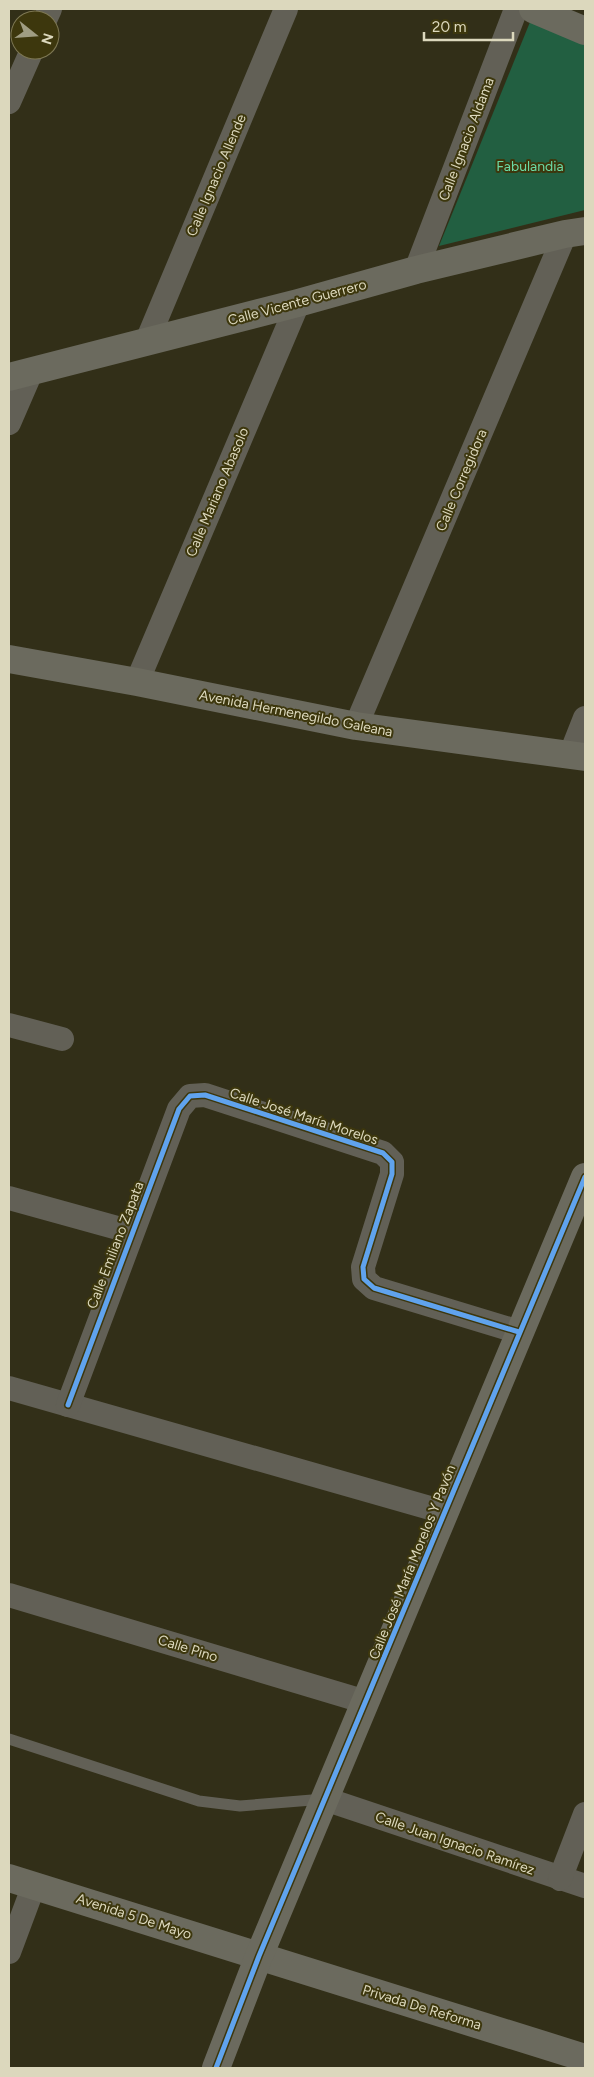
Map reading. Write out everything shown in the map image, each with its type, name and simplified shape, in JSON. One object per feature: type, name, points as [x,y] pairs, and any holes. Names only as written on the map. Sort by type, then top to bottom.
[{"type":"street","name":"Calle Ignacio Allende","points":[[147,341],[286,9]]},
{"type":"street","name":"Calle Ignacio Aldama","points":[[416,270],[516,9]]},
{"type":"street","points":[[533,9],[585,31]]},
{"type":"street","points":[[9,102],[28,60]]},
{"type":"street","name":"Calle Vicente Guerrero","points":[[21,373],[416,270],[575,232]]},
{"type":"street","name":"Calle Corregidora","points":[[356,726],[575,232]]},
{"type":"street","name":"Calle Mariano Abasolo","points":[[137,682],[298,302]]},
{"type":"street","points":[[9,423],[21,373]]},
{"type":"street","name":"Avenida Hermenegildo Galeana","points":[[9,659],[137,682],[356,726],[578,756]]},
{"type":"street","points":[[578,756],[585,718]]},
{"type":"street","points":[[9,1025],[62,1040]]},
{"type":"street","name":"Calle José María Morelos","points":[[190,1096],[205,1095],[383,1153],[392,1162],[392,1174],[363,1268],[364,1279],[374,1288],[519,1332]]},
{"type":"street","name":"Calle Emiliano Zapata","points":[[68,1405],[178,1109],[190,1096]]},
{"type":"street","name":"Calle José María Morelos Y Pavón","points":[[216,2068],[258,1956],[585,1177]]},
{"type":"street","points":[[9,1198],[132,1232]]},
{"type":"street","points":[[9,1388],[444,1512]]},
{"type":"street","name":"Calle Pino","points":[[9,1595],[366,1702]]},
{"type":"street","name":"Calle Juan Ignacio Ramírez","points":[[325,1799],[585,1886]]},
{"type":"street","points":[[560,1879],[585,1814]]},
{"type":"street","points":[[9,1952],[21,1881]]},
{"type":"street","name":"Avenida 5 De Mayo","points":[[21,1881],[258,1956]]},
{"type":"street","name":"Privada De Reforma","points":[[258,1956],[585,2058]]},
{"type":"lane","points":[[9,1739],[199,1801],[240,1806],[325,1799]]},
{"type":"green space","name":"Fabulandia","points":[[530,22],[585,44],[585,210],[439,246]]},
{"type":"cycle path","points":[[68,1405],[179,1109],[190,1096],[205,1095],[383,1153],[392,1162],[392,1174],[363,1267],[364,1279],[374,1288],[519,1332]]},
{"type":"cycle path","points":[[216,2068],[259,1956],[585,1177]]}]
